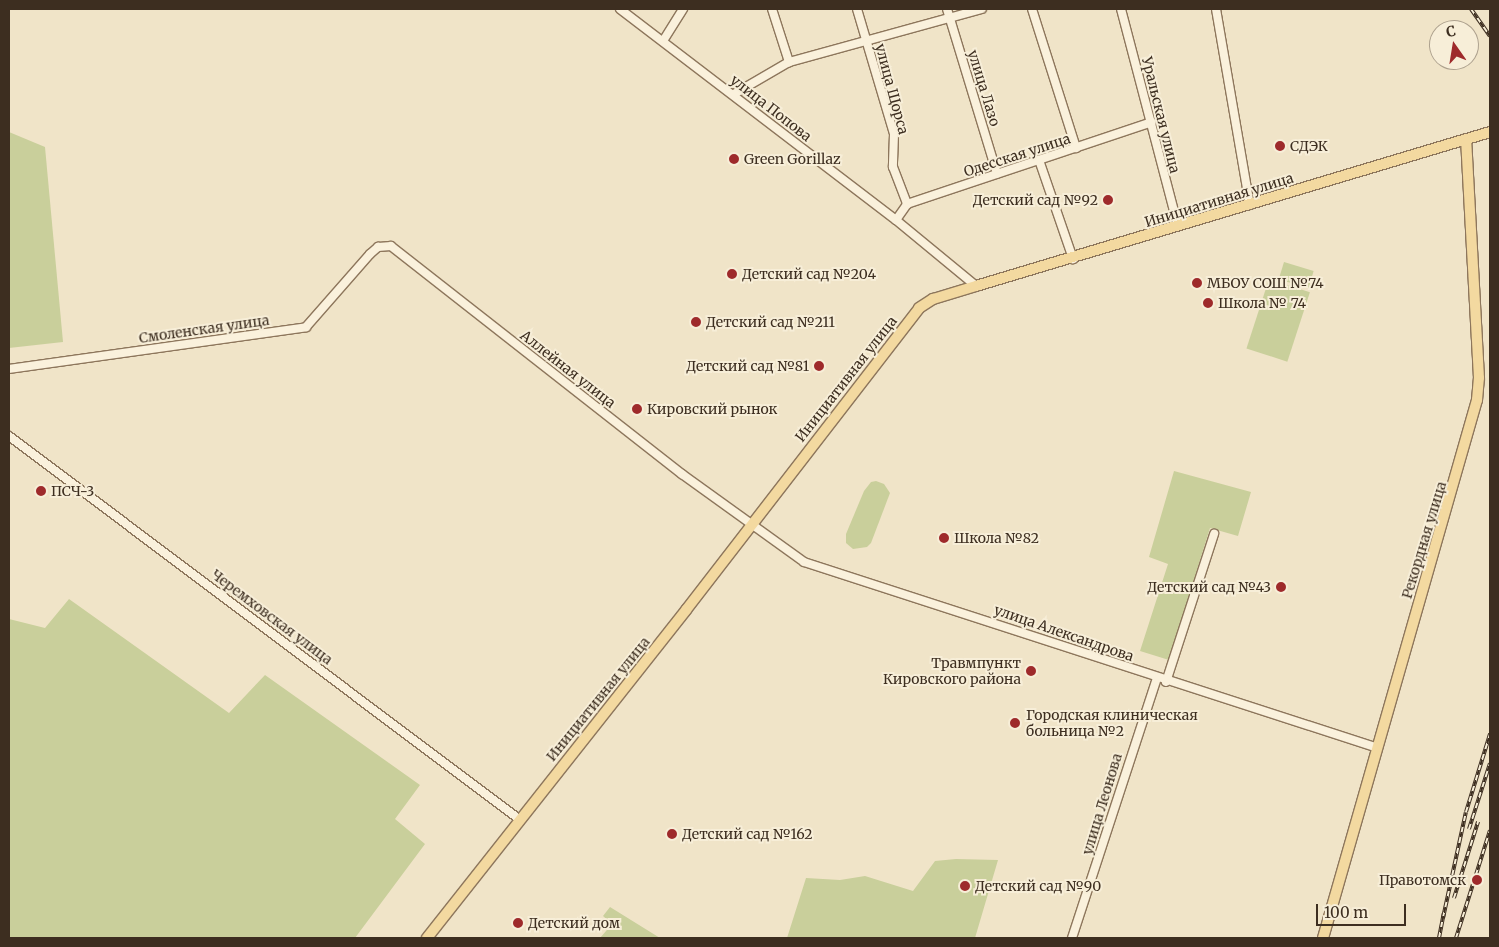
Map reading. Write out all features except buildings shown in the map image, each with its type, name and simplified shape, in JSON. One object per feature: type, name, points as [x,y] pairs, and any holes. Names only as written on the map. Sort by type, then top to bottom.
[{"type":"main road","name":"Инициативная улица","points":[[427,938],[919,308],[933,300],[976,286],[1074,259],[1490,132]]},
{"type":"main road","name":"Рекордная улица","points":[[1323,938],[1477,400],[1479,378],[1466,140]]},
{"type":"street","name":"улица Попова","points":[[620,9],[734,94],[896,220],[976,286]]},
{"type":"street","points":[[663,41],[683,9]]},
{"type":"street","points":[[772,9],[789,62]]},
{"type":"street","name":"улица Щорса","points":[[857,9],[894,134],[893,167],[907,204]]},
{"type":"street","name":"улица Лазо","points":[[947,9],[997,174]]},
{"type":"street","points":[[734,94],[789,62],[866,40],[950,20],[982,9]]},
{"type":"street","points":[[1032,9],[1076,148]]},
{"type":"street","name":"Уральская улица","points":[[1121,9],[1152,122],[1162,172],[1178,226]]},
{"type":"street","points":[[1216,9],[1250,205]]},
{"type":"street","name":"Одесская улица","points":[[907,204],[1152,122]]},
{"type":"street","points":[[1038,160],[1074,259]]},
{"type":"street","points":[[896,220],[907,204]]},
{"type":"street","name":"Аллейная улица","points":[[370,254],[378,247],[391,246],[751,524]]},
{"type":"street","name":"Смоленская улица","points":[[9,368],[306,327],[370,254]]},
{"type":"street","name":"Черемховская улица","points":[[9,436],[519,819]]},
{"type":"street","name":"улица Александрова","points":[[751,524],[804,562],[1011,627],[1166,682],[1378,748]]},
{"type":"street","points":[[1166,682],[1214,534]]},
{"type":"street","name":"улица Леонова","points":[[1072,938],[1157,678]]},
{"type":"green space","points":[[9,132],[45,147],[63,342],[9,348]]},
{"type":"green space","points":[[1284,262],[1314,271],[1308,288],[1279,279]]},
{"type":"green space","points":[[1269,279],[1310,292],[1287,362],[1246,348]]},
{"type":"green space","points":[[1174,471],[1251,492],[1238,536],[1210,528],[1169,660],[1140,651],[1168,564],[1149,557]]},
{"type":"green space","points":[[876,481],[884,484],[890,493],[871,543],[867,547],[853,549],[846,543],[846,534],[864,491],[871,482]]},
{"type":"green space","points":[[69,599],[229,713],[265,675],[420,785],[395,819],[425,844],[355,938],[9,938],[9,619],[45,628]]},
{"type":"green space","points":[[956,859],[998,860],[975,938],[787,938],[806,878],[840,880],[865,876],[913,891],[935,861]]},
{"type":"green space","points":[[610,907],[660,938],[600,938],[612,924],[603,916]]},
{"type":"railway","points":[[1471,9],[1490,36]]},
{"type":"railway","points":[[1443,918],[1466,812],[1490,734]]},
{"type":"railway","points":[[1469,829],[1490,763]]},
{"type":"railway","points":[[1454,898],[1478,822]]},
{"type":"railway","points":[[1456,938],[1490,830]]},
{"type":"railway","points":[[1439,938],[1444,913]]},
{"type":"place","name":"СДЭК","points":[[1280,146]]},
{"type":"place","name":"Green Gorillaz","points":[[734,159]]},
{"type":"place","name":"Детский сад №92","points":[[1108,200]]},
{"type":"place","name":"Детский сад №204","points":[[732,274]]},
{"type":"place","name":"МБОУ СОШ №74","points":[[1197,283]]},
{"type":"place","name":"Школа № 74","points":[[1208,303]]},
{"type":"place","name":"Детский сад №211","points":[[696,322]]},
{"type":"place","name":"Детский сад №81","points":[[819,366]]},
{"type":"place","name":"Кировский рынок","points":[[637,409]]},
{"type":"place","name":"ПСЧ-3","points":[[41,491]]},
{"type":"place","name":"Школа №82","points":[[944,538]]},
{"type":"place","name":"Детский сад №43","points":[[1281,587]]},
{"type":"place","name":"Травмпункт Кировского района","points":[[1031,671]]},
{"type":"place","name":"Городская клиническая больница №2","points":[[1015,723]]},
{"type":"place","name":"Детский сад №162","points":[[672,834]]},
{"type":"place","name":"Правотомск","points":[[1477,880]]},
{"type":"place","name":"Детский сад №90","points":[[965,886]]},
{"type":"place","name":"Детский дом","points":[[518,923]]}]
